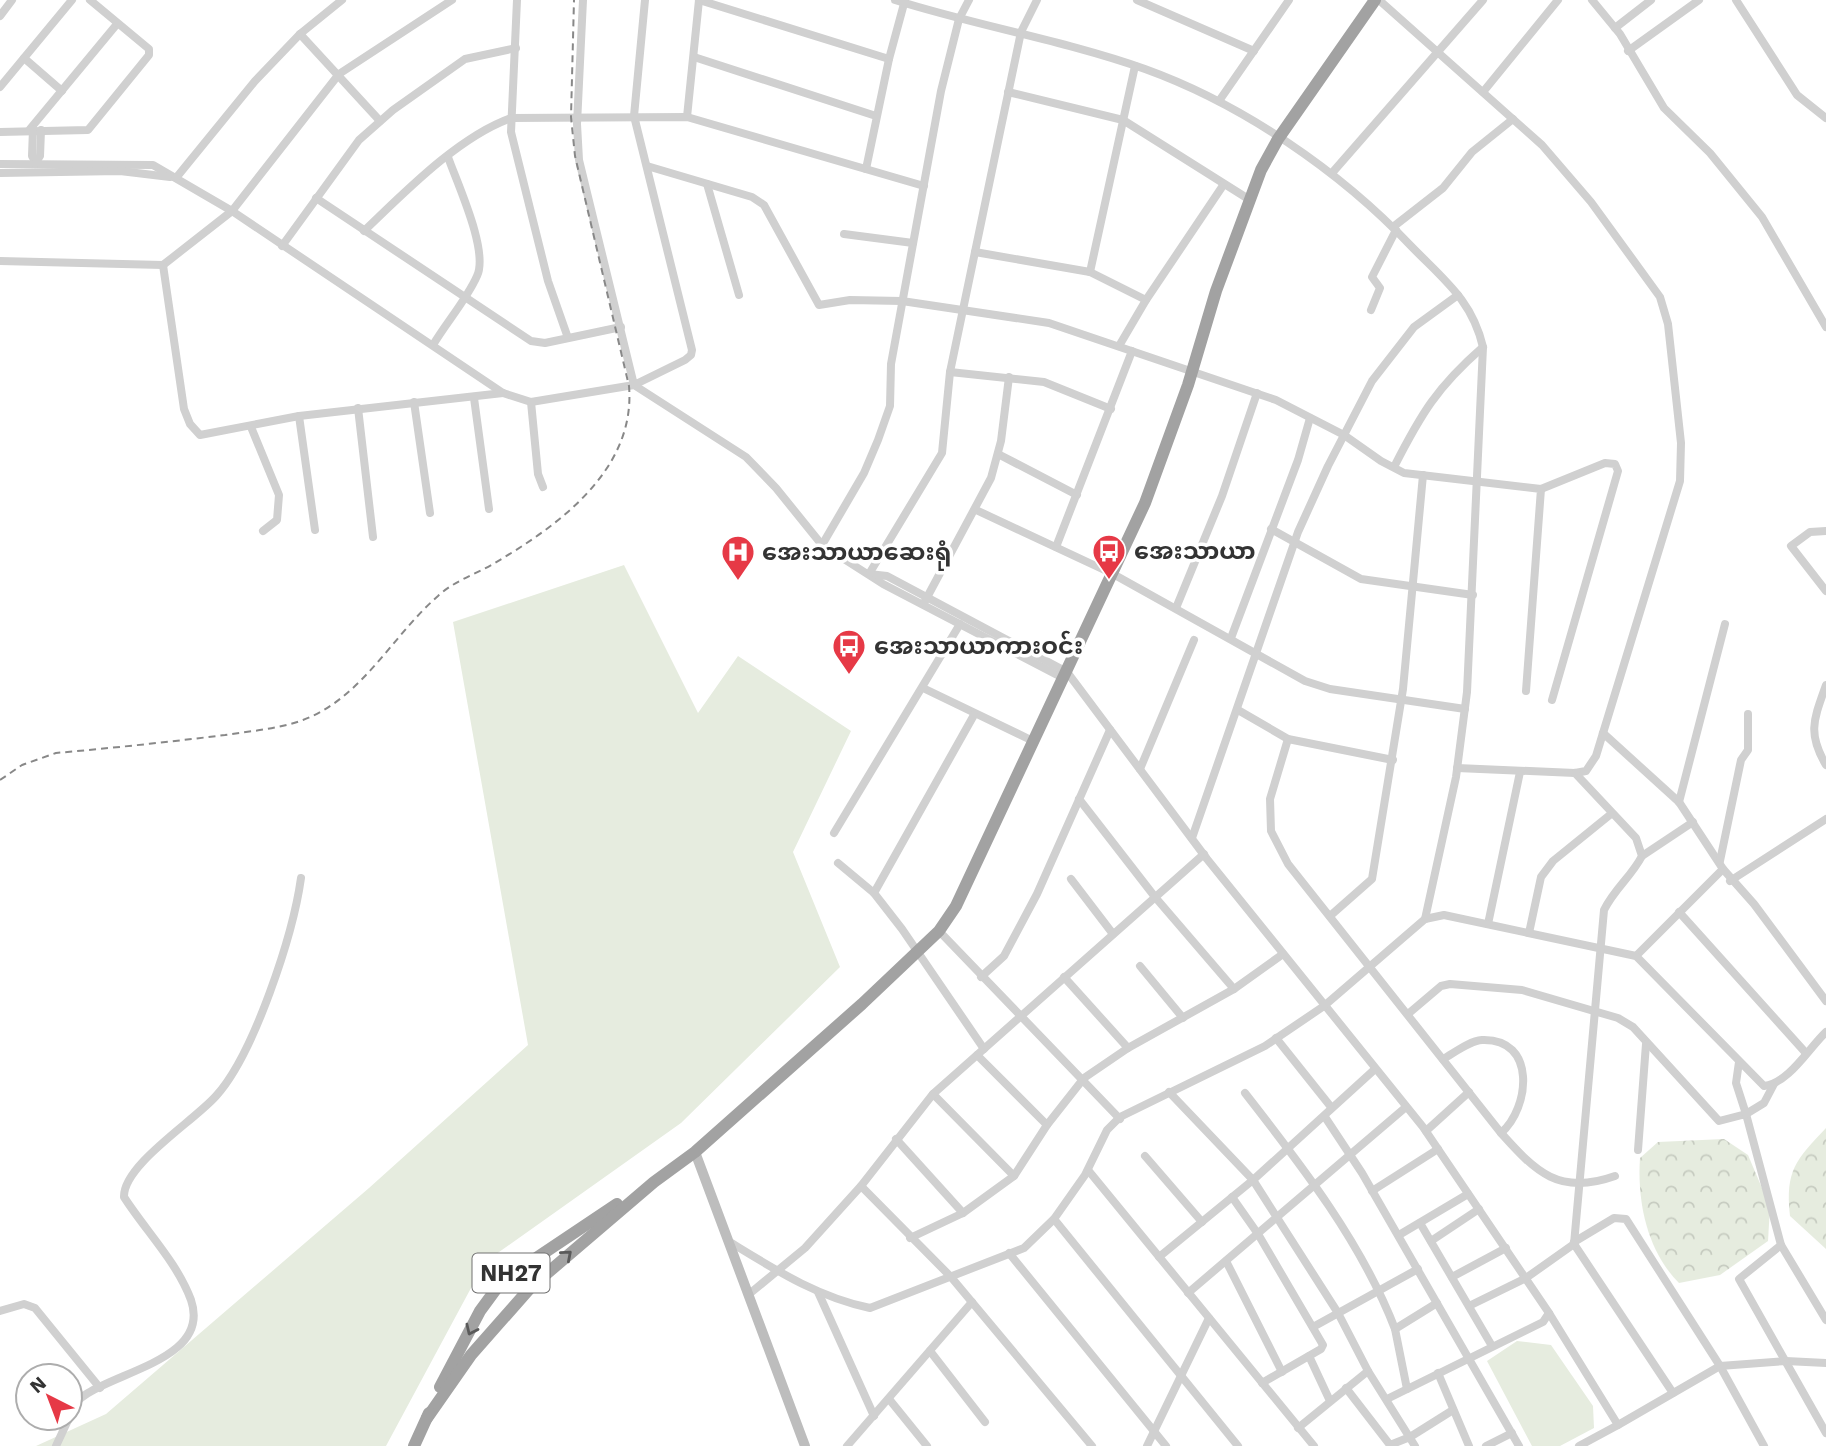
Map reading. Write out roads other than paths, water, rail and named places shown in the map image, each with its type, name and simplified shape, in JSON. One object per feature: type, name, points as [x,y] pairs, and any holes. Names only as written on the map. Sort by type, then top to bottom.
[{"type":"highway","name":"NH27","points":[[414,1446],[480,1311],[502,1281],[530,1260],[654,1182],[695,1152],[939,931],[956,905],[1145,503],[1192,372],[1216,290],[1261,170],[1278,139],[1377,0]]},
{"type":"highway","name":"NH27","points":[[426,1418],[471,1355],[531,1287],[654,1182]]},
{"type":"main road","points":[[695,1152],[805,1446]]},
{"type":"street","points":[[0,16],[12,0]]},
{"type":"street","points":[[0,87],[72,0]]},
{"type":"street","points":[[0,132],[35,129],[88,130],[149,55],[149,49],[90,0]]},
{"type":"street","points":[[176,178],[255,81],[300,34],[342,0]]},
{"type":"street","points":[[0,261],[163,265],[232,211],[339,74],[452,0]]},
{"type":"street","points":[[517,0],[511,132],[548,281],[568,338]]},
{"type":"street","points":[[583,0],[577,118],[579,160],[634,385],[746,457],[776,488],[822,545],[869,574],[1065,675],[1324,1006],[1426,1131],[1527,1278],[1618,1425]]},
{"type":"street","points":[[0,164],[120,171],[176,178],[232,211],[503,393],[531,402],[634,385],[685,360],[692,350],[634,116],[645,0]]},
{"type":"street","points":[[687,117],[699,0],[889,59]]},
{"type":"street","points":[[822,545],[864,473],[890,406],[891,365],[942,91],[959,19],[969,0]]},
{"type":"street","points":[[869,574],[942,453],[950,372],[1008,92],[1021,32],[1037,0]]},
{"type":"street","points":[[1138,0],[1254,51]]},
{"type":"street","points":[[1219,101],[1287,0]]},
{"type":"street","points":[[1377,0],[1542,145],[1591,202],[1660,297],[1668,324],[1681,443],[1680,481],[1596,756],[1586,771],[1520,772],[1457,768]]},
{"type":"street","points":[[1332,173],[1440,53],[1483,0]]},
{"type":"street","points":[[1483,92],[1558,0]]},
{"type":"street","points":[[1592,0],[1615,28],[1664,108],[1710,153],[1762,217],[1826,327]]},
{"type":"street","points":[[1615,28],[1651,0]]},
{"type":"street","points":[[1628,51],[1699,0]]},
{"type":"street","points":[[1736,0],[1797,95],[1826,118]]},
{"type":"street","points":[[866,169],[901,1],[959,19],[1021,32],[1135,66],[1219,101],[1332,173],[1394,228],[1458,295],[1476,319],[1483,347],[1473,595],[1465,709],[1457,768],[1425,919]]},
{"type":"street","points":[[35,167],[32,156],[35,129],[62,90],[117,24]]},
{"type":"street","points":[[300,34],[380,121]]},
{"type":"street","points":[[282,246],[359,140],[380,121],[465,60],[516,48]]},
{"type":"street","points":[[694,57],[876,116]]},
{"type":"street","points":[[24,58],[62,90]]},
{"type":"street","points":[[1090,272],[1135,66]]},
{"type":"street","points":[[1008,92],[1123,120],[1250,201]]},
{"type":"street","points":[[364,231],[405,191],[448,157],[491,125],[511,118],[687,117],[924,186]]},
{"type":"street","points":[[1371,310],[1380,288],[1373,277],[1394,228],[1429,201],[1472,152],[1513,119]]},
{"type":"street","points":[[433,345],[478,275],[480,260],[477,243],[448,157]]},
{"type":"street","points":[[647,166],[752,197],[764,205],[819,305],[849,300],[902,301],[1049,323],[1257,393],[1345,435],[1394,467],[1423,475],[1541,489],[1605,463],[1615,464],[1618,471],[1552,700]]},
{"type":"street","points":[[0,173],[35,167]]},
{"type":"street","points":[[708,184],[739,295]]},
{"type":"street","points":[[1119,346],[1146,300],[1224,184]]},
{"type":"street","points":[[316,198],[531,341],[545,343],[621,327]]},
{"type":"street","points":[[844,234],[913,243]]},
{"type":"street","points":[[975,252],[1090,272],[1146,300]]},
{"type":"street","points":[[163,265],[184,409],[194,431],[204,436],[299,416],[503,393]]},
{"type":"street","points":[[1192,838],[1295,541],[1345,435],[1372,381],[1414,327],[1458,295]]},
{"type":"street","points":[[1394,467],[1433,396],[1450,376],[1483,347]]},
{"type":"street","points":[[1056,547],[1132,351]]},
{"type":"street","points":[[950,372],[1044,382],[1111,409]]},
{"type":"street","points":[[925,602],[976,510],[998,454],[1009,377]]},
{"type":"street","points":[[1176,608],[1222,496],[1257,393]]},
{"type":"street","points":[[474,398],[489,509]]},
{"type":"street","points":[[414,402],[430,513]]},
{"type":"street","points":[[531,402],[538,474],[543,487]]},
{"type":"street","points":[[359,408],[373,537]]},
{"type":"street","points":[[299,416],[315,530]]},
{"type":"street","points":[[1231,638],[1298,460],[1310,418]]},
{"type":"street","points":[[251,427],[279,495],[276,520],[263,531]]},
{"type":"street","points":[[998,454],[1077,495]]},
{"type":"street","points":[[1330,916],[1372,879],[1402,700],[1423,475]]},
{"type":"street","points":[[1526,691],[1541,489]]},
{"type":"street","points":[[976,510],[1113,574],[1305,681],[1330,689],[1465,709]]},
{"type":"street","points":[[1271,529],[1342,571],[1361,579],[1473,595]]},
{"type":"street","points":[[1826,531],[1810,532],[1791,546],[1826,591]]},
{"type":"street","points":[[925,602],[960,624],[1065,675]]},
{"type":"street","points":[[834,833],[960,624]]},
{"type":"street","points":[[1679,802],[1725,624]]},
{"type":"street","points":[[1140,769],[1194,640]]},
{"type":"street","points":[[1826,685],[1814,733],[1814,745],[1826,765]]},
{"type":"street","points":[[923,688],[974,715],[1033,741]]},
{"type":"street","points":[[1238,710],[1288,739],[1393,760]]},
{"type":"street","points":[[1636,956],[1721,865],[1741,760],[1748,750],[1748,714]]},
{"type":"street","points":[[874,893],[974,715]]},
{"type":"street","points":[[981,977],[1004,956],[1037,894],[1110,730]]},
{"type":"street","points":[[1603,733],[1679,802],[1730,881],[1754,904],[1826,1001]]},
{"type":"street","points":[[1288,739],[1270,799],[1271,831],[1288,864],[1501,1133],[1533,1169],[1548,1177],[1578,1182],[1615,1175]]},
{"type":"street","points":[[1488,924],[1520,772]]},
{"type":"street","points":[[1575,773],[1636,838],[1642,856]]},
{"type":"street","points":[[1079,799],[1155,897],[1234,989]]},
{"type":"street","points":[[1529,933],[1541,877],[1553,861],[1611,814]]},
{"type":"street","points":[[1730,881],[1826,819]]},
{"type":"street","points":[[1673,1393],[1574,1243],[1596,1012],[1598,949],[1604,910],[1615,888],[1634,872],[1642,856],[1693,822]]},
{"type":"street","points":[[748,1295],[805,1248],[861,1186],[933,1094],[1204,854]]},
{"type":"street","points":[[838,863],[874,893],[902,929],[981,1052],[1047,1125]]},
{"type":"street","points":[[84,1397],[155,1361],[188,1336],[193,1322],[192,1302],[176,1271],[124,1197],[124,1187],[135,1170],[215,1096],[242,1056],[257,1024],[288,934],[301,878]]},
{"type":"street","points":[[1071,879],[1113,934]]},
{"type":"street","points":[[1679,912],[1805,1052]]},
{"type":"street","points":[[728,1241],[818,1292],[870,1308],[1024,1248],[1054,1219],[1088,1170],[1107,1130],[1120,1119],[1276,1038],[1324,1006],[1425,919],[1444,915],[1636,956],[1764,1086],[1774,1084]]},
{"type":"street","points":[[939,931],[1019,1017],[1084,1078],[1120,1119]]},
{"type":"street","points":[[909,1238],[963,1213],[1014,1175],[1047,1125],[1084,1078],[1128,1048],[1234,989],[1283,954]]},
{"type":"street","points":[[1140,966],[1183,1018]]},
{"type":"street","points":[[1064,977],[1128,1048]]},
{"type":"street","points":[[1408,1014],[1441,986],[1450,984],[1522,990],[1618,1018],[1633,1027],[1719,1121],[1746,1114],[1764,1103],[1774,1084],[1790,1071],[1826,1032]]},
{"type":"street","points":[[1276,1038],[1331,1107]]},
{"type":"street","points":[[1443,1059],[1481,1040],[1502,1044],[1515,1052],[1521,1061],[1524,1082],[1513,1122],[1501,1133]]},
{"type":"street","points":[[1638,1150],[1646,1044]]},
{"type":"street","points":[[1739,1062],[1736,1083],[1781,1245],[1826,1320]]},
{"type":"street","points":[[1159,1257],[1289,1149],[1374,1069]]},
{"type":"street","points":[[1169,1092],[1253,1180],[1338,1313],[1368,1371],[1415,1446]]},
{"type":"street","points":[[1426,1131],[1469,1092]]},
{"type":"street","points":[[1245,1093],[1315,1185],[1380,1290],[1395,1329],[1407,1389]]},
{"type":"street","points":[[933,1094],[1014,1175]]},
{"type":"street","points":[[1188,1293],[1406,1107]]},
{"type":"street","points":[[1325,1117],[1399,1235],[1519,1446]]},
{"type":"street","points":[[896,1139],[963,1213]]},
{"type":"street","points":[[1372,1191],[1438,1149]]},
{"type":"street","points":[[1145,1156],[1202,1222]]},
{"type":"street","points":[[1088,1170],[1314,1446]]},
{"type":"street","points":[[861,1186],[909,1238],[951,1277],[1092,1446]]},
{"type":"street","points":[[1399,1235],[1468,1194]]},
{"type":"street","points":[[1232,1197],[1258,1234],[1323,1345],[1321,1349],[1262,1383]]},
{"type":"street","points":[[1431,1241],[1479,1209]]},
{"type":"street","points":[[1469,1306],[1527,1278],[1574,1243],[1614,1218],[1626,1219],[1720,1366],[1764,1446]]},
{"type":"street","points":[[1054,1219],[1238,1446]]},
{"type":"street","points":[[1420,1223],[1492,1346]]},
{"type":"street","points":[[1781,1245],[1739,1279],[1826,1433]]},
{"type":"street","points":[[1451,1277],[1506,1248]]},
{"type":"street","points":[[1009,1253],[1166,1446]]},
{"type":"street","points":[[1226,1261],[1282,1372]]},
{"type":"street","points":[[1313,1327],[1418,1269]]},
{"type":"street","points":[[818,1292],[874,1416]]},
{"type":"street","points":[[847,1446],[972,1302]]},
{"type":"street","points":[[1395,1329],[1437,1303]]},
{"type":"street","points":[[0,1311],[24,1304],[35,1308],[100,1388]]},
{"type":"street","points":[[1387,1399],[1543,1322],[1549,1313]]},
{"type":"street","points":[[1147,1446],[1209,1318]]},
{"type":"street","points":[[930,1351],[985,1422]]},
{"type":"street","points":[[1309,1356],[1330,1401]]},
{"type":"street","points":[[1579,1446],[1720,1366],[1786,1362],[1826,1363]]},
{"type":"street","points":[[1298,1428],[1368,1371]]},
{"type":"street","points":[[1438,1373],[1469,1446]]},
{"type":"street","points":[[1346,1388],[1388,1443],[1410,1437],[1453,1410]]},
{"type":"street","points":[[889,1399],[928,1446]]},
{"type":"street","points":[[1486,1446],[1512,1433]]},
{"type":"railway","points":[[0,780],[22,765],[56,753],[284,726],[324,710],[360,682],[438,596],[543,532],[588,492],[606,469],[620,444],[628,416],[629,386],[575,156],[571,117],[574,0]]},
{"type":"place","name":"အေးသာယာ","points":[[1109,581]]},
{"type":"place","name":"အေးသာယာဆေးရုံ","points":[[738,582]]},
{"type":"place","name":"အေးသာယာကားဝင်း","points":[[849,676]]}]
